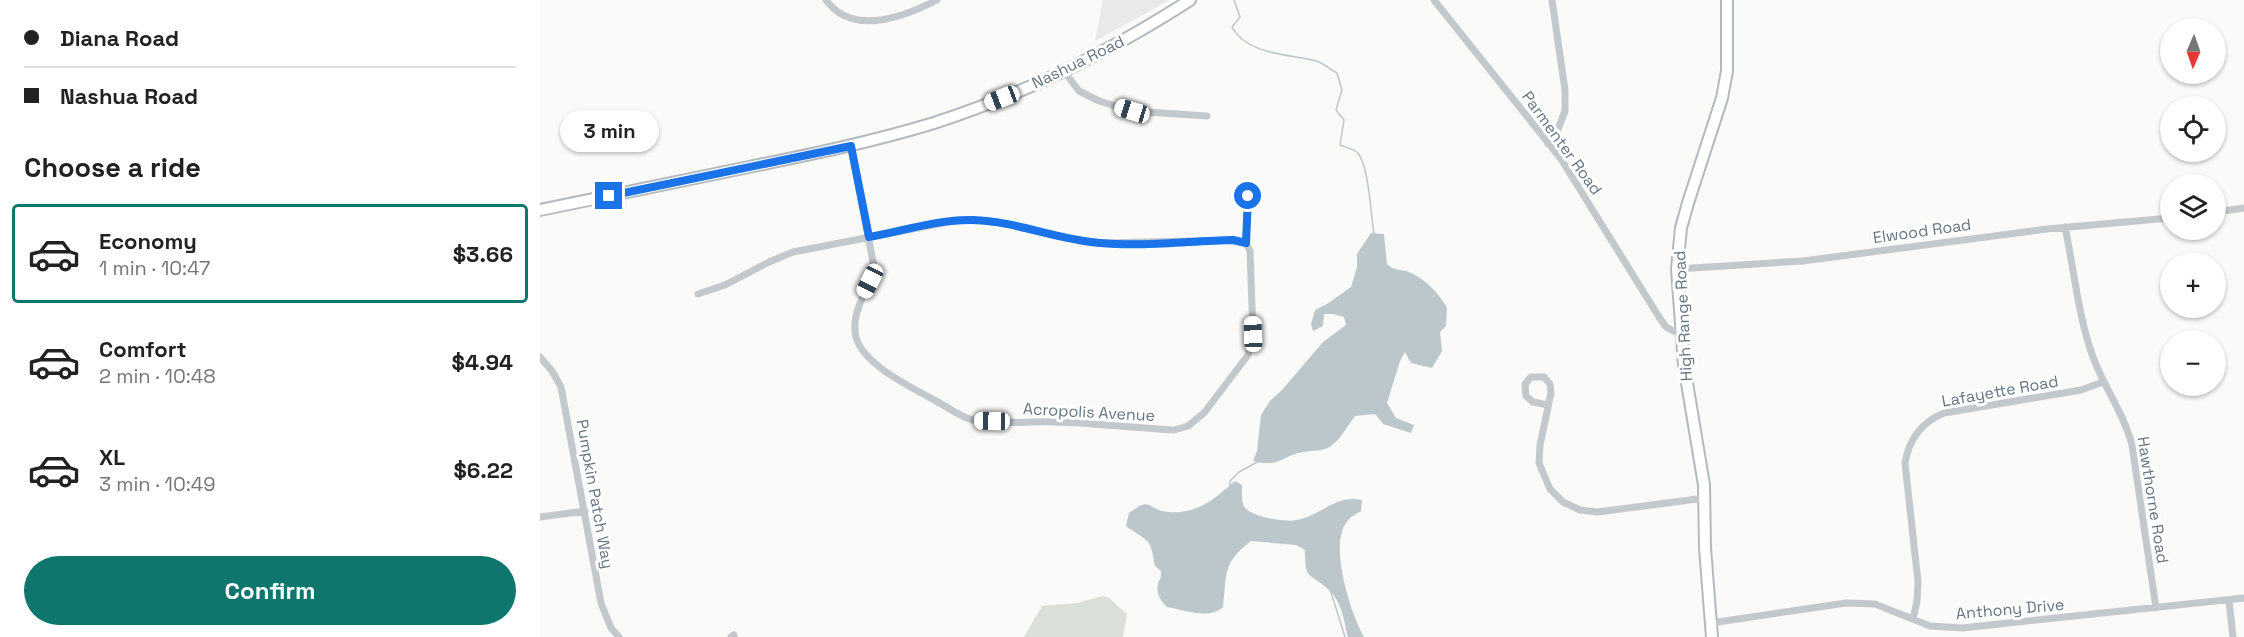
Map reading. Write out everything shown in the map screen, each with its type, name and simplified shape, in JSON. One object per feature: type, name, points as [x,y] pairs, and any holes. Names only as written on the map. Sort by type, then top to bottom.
[{"type":"main road","name":"Nashua Road","points":[[540,210],[851,146],[961,113],[1064,71],[1145,28],[1191,0]]},
{"type":"main road","name":"High Range Road","points":[[1713,637],[1705,548],[1705,498],[1685,378],[1677,269],[1686,212],[1722,98],[1727,68],[1726,0]]},
{"type":"street","points":[[825,0],[833,9],[846,16],[874,21],[910,12],[937,0]]},
{"type":"street","name":"Parmenter Road","points":[[1434,0],[1577,182],[1662,322],[1681,335]]},
{"type":"street","points":[[1548,144],[1557,132],[1564,111],[1565,90],[1552,0]]},
{"type":"street","points":[[1064,71],[1079,91],[1099,101],[1132,111],[1207,116]]},
{"type":"street","name":"Acropolis Avenue","points":[[851,146],[874,267],[858,306],[856,335],[858,342],[866,354],[900,381],[964,417],[978,421],[1056,422],[1174,430],[1188,426],[1204,413],[1244,361],[1251,348],[1252,305],[1249,248],[1246,243]]},
{"type":"street","points":[[698,294],[724,285],[793,252],[952,221],[996,222],[1067,238],[1102,243],[1233,240],[1246,243],[1249,183]]},
{"type":"street","points":[[2226,211],[2244,208]]},
{"type":"street","name":"Elwood Road","points":[[1677,269],[1803,261],[2066,227],[2160,219]]},
{"type":"street","name":"Hawthorne Road","points":[[2066,227],[2092,355],[2125,423],[2132,445],[2156,608]]},
{"type":"street","name":"Pumpkin Patch Way","points":[[540,357],[552,371],[561,387],[601,603],[611,628],[619,637]]},
{"type":"street","points":[[1548,405],[1533,402],[1526,396],[1525,384],[1531,377],[1544,377],[1550,384],[1548,405],[1540,445],[1539,463],[1550,489],[1571,507],[1598,512],[1705,498]]},
{"type":"street","name":"Lafayette Road","points":[[1913,619],[1918,582],[1905,463],[1915,435],[1929,421],[1944,413],[2081,390],[2103,381]]},
{"type":"street","points":[[540,517],[585,511]]},
{"type":"street","name":"Anthony Drive","points":[[1712,623],[1845,603],[1860,603],[1882,606],[1936,627],[1962,628],[2244,598]]},
{"type":"street","points":[[2229,600],[2233,637]]},
{"type":"shaded area","points":[[1103,0],[1170,0],[1095,41]]},
{"type":"shaded area","points":[[1371,233],[1384,234],[1387,264],[1421,278],[1436,292],[1447,308],[1446,326],[1440,332],[1442,351],[1432,368],[1411,363],[1405,352],[1387,403],[1396,418],[1414,425],[1411,433],[1383,424],[1375,414],[1355,416],[1338,440],[1328,448],[1307,451],[1275,462],[1253,461],[1257,451],[1261,415],[1270,401],[1323,342],[1346,325],[1344,317],[1333,314],[1324,314],[1323,326],[1313,331],[1311,324],[1315,310],[1351,287],[1357,267],[1357,254]]},
{"type":"shaded area","points":[[1235,481],[1242,485],[1242,501],[1249,511],[1278,520],[1297,520],[1336,502],[1362,500],[1361,511],[1346,523],[1341,534],[1340,548],[1348,597],[1364,637],[1348,637],[1337,600],[1329,590],[1307,572],[1305,550],[1296,545],[1251,541],[1230,563],[1223,607],[1217,611],[1196,613],[1167,607],[1164,604],[1157,589],[1161,571],[1155,566],[1147,541],[1126,526],[1129,513],[1146,504],[1161,511],[1188,511],[1212,500]]},
{"type":"shaded area","points":[[1103,596],[1109,598],[1127,614],[1123,637],[1024,637],[1042,606],[1077,603]]},
{"type":"waterway","points":[[1234,0],[1240,17],[1232,27],[1248,43],[1270,52],[1316,61],[1337,73],[1342,90],[1336,110],[1344,120],[1340,145],[1357,152],[1361,158],[1367,179],[1374,234]]},
{"type":"waterway","points":[[1230,486],[1230,481],[1239,472],[1259,461]]},
{"type":"waterway","points":[[1330,589],[1345,637]]},
{"type":"route","points":[[609,196],[851,146],[869,237],[952,221],[974,220],[996,222],[1088,242],[1233,240],[1246,243],[1248,196]]}]
